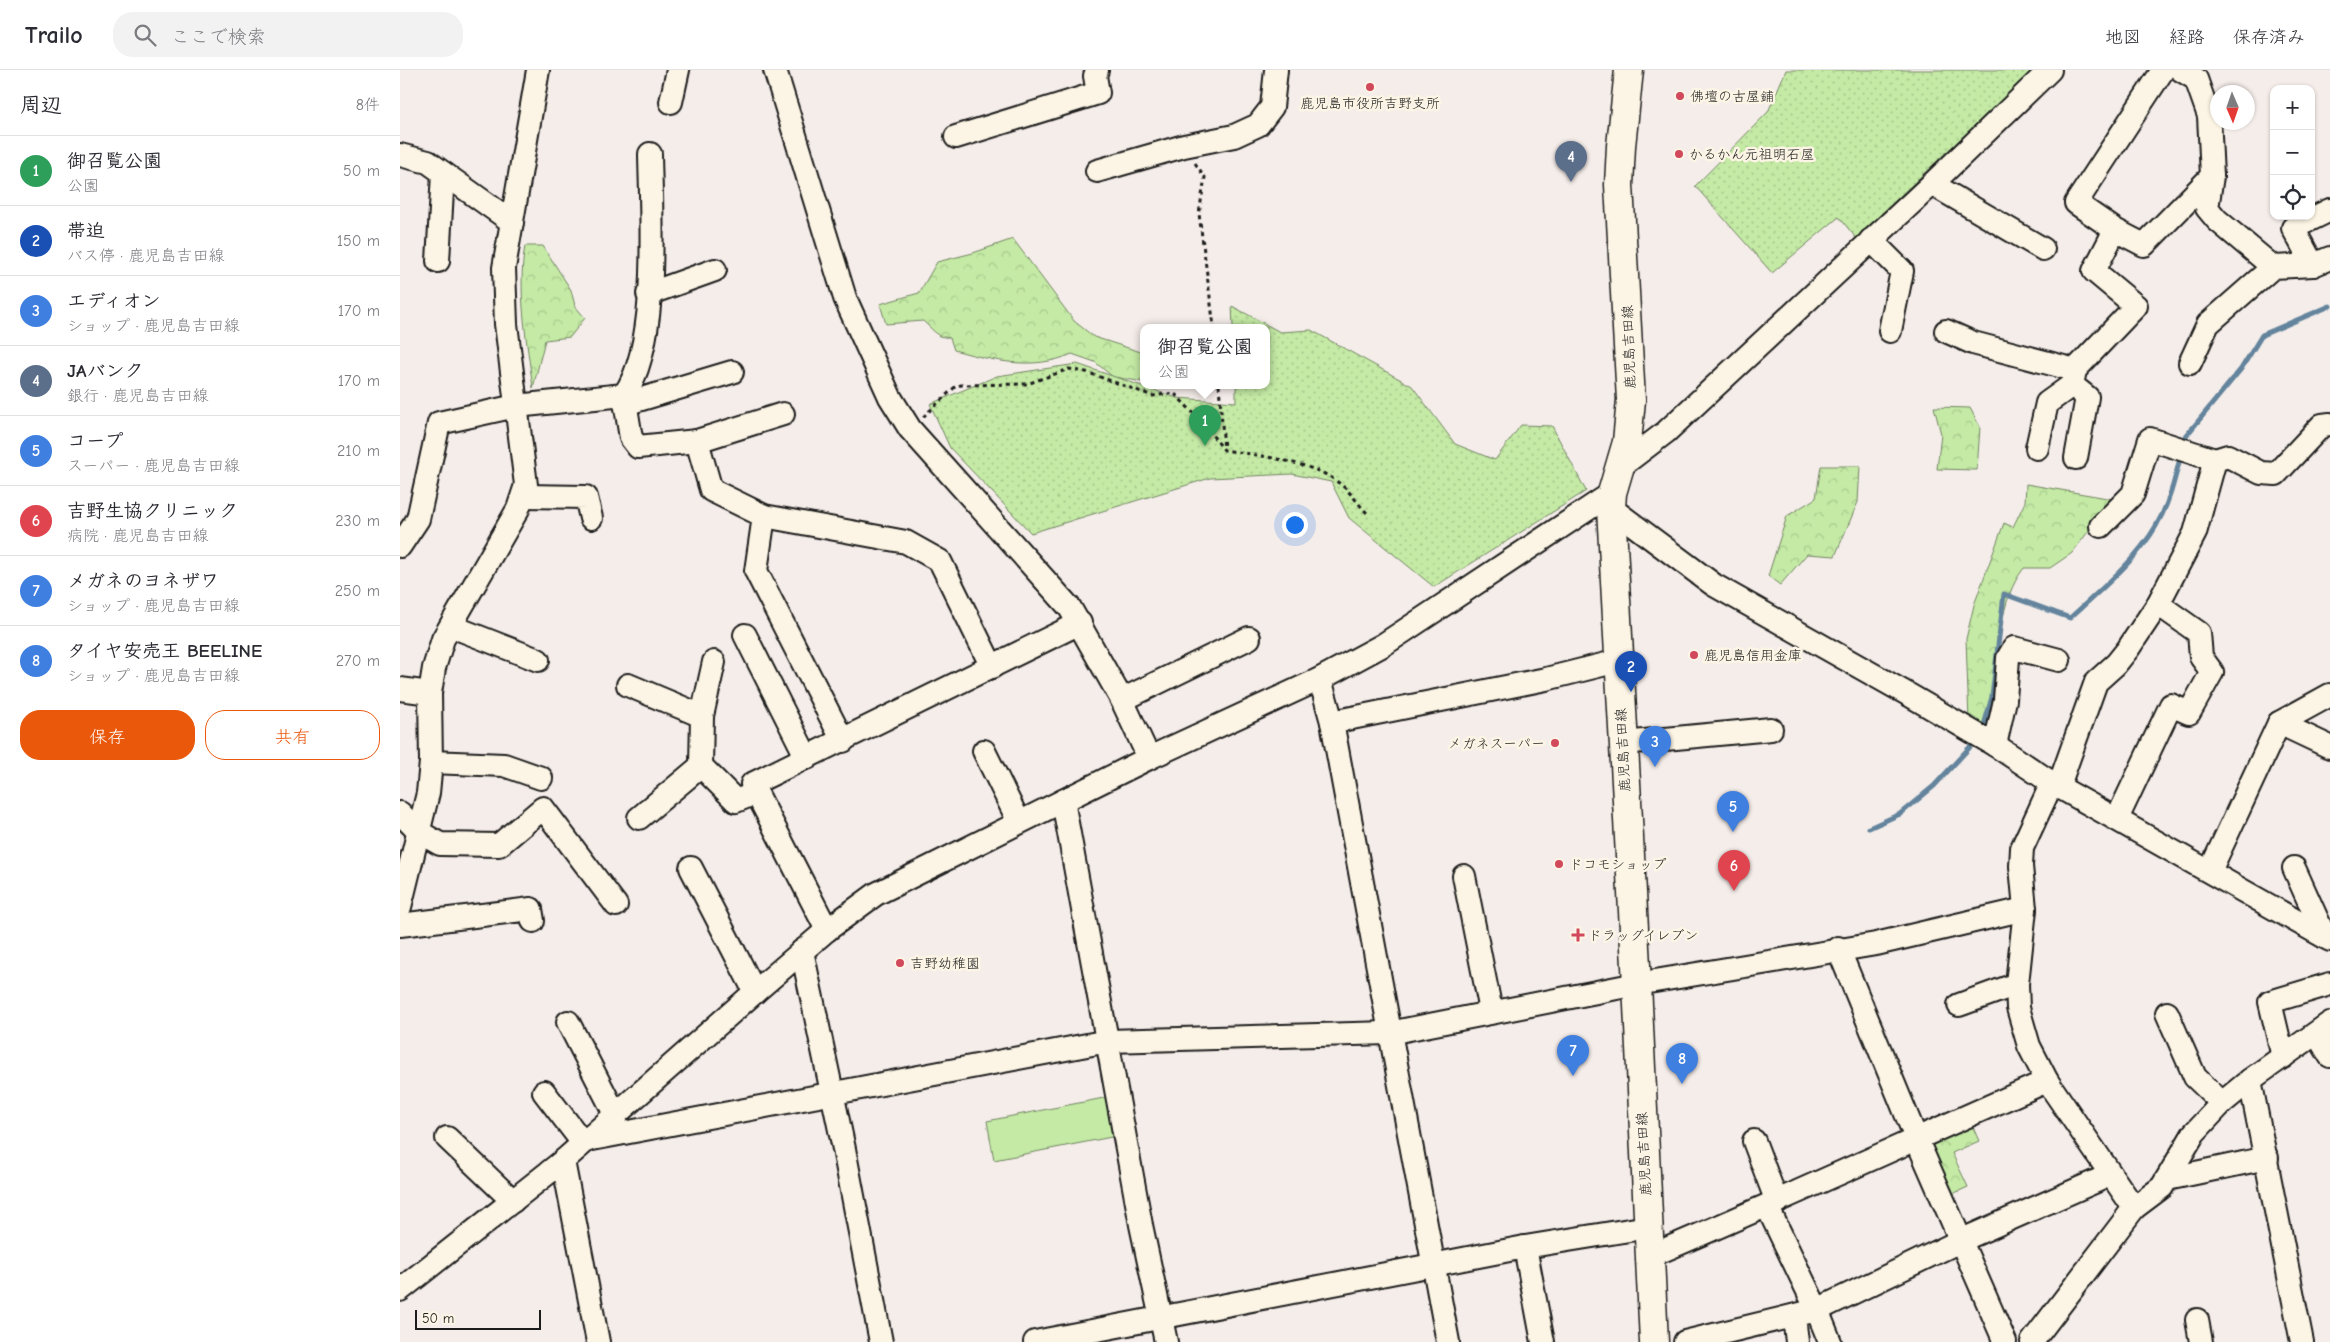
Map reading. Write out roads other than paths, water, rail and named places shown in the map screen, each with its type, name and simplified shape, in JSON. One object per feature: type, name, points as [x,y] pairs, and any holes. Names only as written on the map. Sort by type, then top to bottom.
[{"type":"main road","name":"鹿児島吉田線","points":[[1629,70],[1620,146],[1619,185],[1631,400],[1627,442],[1612,501],[1618,661],[1637,984],[1654,1342]]},
{"type":"street","points":[[400,907],[428,793],[431,762],[430,693],[441,646],[524,496],[526,485],[506,324],[504,268],[538,70]]},
{"type":"street","points":[[671,102],[678,70]]},
{"type":"street","points":[[775,70],[845,298],[890,397],[910,429],[1070,608],[1122,700],[1149,758]]},
{"type":"street","points":[[956,137],[1098,93],[1094,76],[1097,70]]},
{"type":"street","points":[[1097,171],[1184,146],[1234,136],[1258,125],[1272,107],[1276,70]]},
{"type":"street","points":[[1620,467],[1666,432],[1932,184],[2050,70]]},
{"type":"street","points":[[2163,70],[2076,203],[2115,230],[2144,245],[2212,176]]},
{"type":"street","points":[[2180,70],[2196,79],[2209,116],[2212,176],[2207,208],[2217,220],[2273,267]]},
{"type":"street","points":[[650,154],[651,245],[645,344],[633,383],[625,399],[631,438],[638,447],[698,441],[783,414]]},
{"type":"street","points":[[400,155],[428,162],[512,222]]},
{"type":"street","points":[[438,261],[443,173]]},
{"type":"street","points":[[1932,184],[2043,249]]},
{"type":"street","points":[[2321,262],[2293,228],[2330,210]]},
{"type":"street","points":[[2037,448],[2047,403],[2073,378],[2136,306],[2094,271],[2115,230]]},
{"type":"street","points":[[1871,240],[1902,271],[1890,331]]},
{"type":"street","points":[[2190,363],[2208,324],[2273,267],[2321,262]]},
{"type":"street","points":[[648,294],[715,270]]},
{"type":"street","points":[[1946,331],[1973,343],[2073,378],[2087,397],[2076,458]]},
{"type":"street","points":[[400,546],[418,519],[439,423],[516,406],[625,399],[732,372]]},
{"type":"street","points":[[2101,526],[2133,494],[2150,440],[2196,455],[2228,456],[2261,473],[2276,474],[2322,425],[2330,424]]},
{"type":"street","points":[[698,441],[711,490],[764,516],[906,542],[940,561],[992,667]]},
{"type":"street","points":[[2134,1208],[2110,1176],[2047,1081],[2029,1046],[2021,1024],[2016,984],[2025,909],[2020,866],[2022,848],[2052,783],[2062,777],[2096,682],[2122,657],[2158,604],[2195,533],[2196,455]]},
{"type":"street","points":[[524,496],[586,497],[591,518]]},
{"type":"street","points":[[400,1290],[563,1162],[802,951],[876,894],[1149,758],[1320,679],[1383,644],[1612,501],[1714,585],[1995,745],[2052,783],[2327,938]]},
{"type":"street","points":[[764,516],[756,571],[843,741]]},
{"type":"street","points":[[2117,819],[2170,705],[2189,713],[2212,672],[2201,657],[2199,633],[2158,604]]},
{"type":"street","points":[[827,930],[752,784],[1080,623]]},
{"type":"street","points":[[451,626],[538,660]]},
{"type":"street","points":[[745,636],[808,758]]},
{"type":"street","points":[[1122,700],[1248,638]]},
{"type":"street","points":[[1995,745],[2005,700],[2008,658],[2014,648],[2059,660]]},
{"type":"street","points":[[1332,722],[1546,679],[1618,661]]},
{"type":"street","points":[[714,662],[702,716],[702,766],[736,801],[756,793]]},
{"type":"street","points":[[1320,679],[1332,722],[1448,1342]]},
{"type":"street","points":[[628,685],[702,716]]},
{"type":"street","points":[[400,689],[430,693]]},
{"type":"street","points":[[2210,871],[2280,723],[2330,695]]},
{"type":"street","points":[[2280,723],[2330,748]]},
{"type":"street","points":[[1623,743],[1771,729]]},
{"type":"street","points":[[984,752],[1019,822]]},
{"type":"street","points":[[431,762],[504,765],[541,778]]},
{"type":"street","points":[[639,818],[702,766]]},
{"type":"street","points":[[1063,801],[1166,1342]]},
{"type":"street","points":[[400,812],[419,832],[440,844],[499,844],[543,808],[616,905]]},
{"type":"street","points":[[691,868],[755,992]]},
{"type":"street","points":[[2294,868],[2327,938]]},
{"type":"street","points":[[1464,876],[1492,1011]]},
{"type":"street","points":[[400,925],[531,909],[533,921]]},
{"type":"street","points":[[585,1142],[1108,1041],[1390,1033],[1492,1011],[1637,984],[1838,948],[1876,944],[2025,909]]},
{"type":"street","points":[[1838,948],[1916,1138],[2005,1342]]},
{"type":"street","points":[[802,951],[833,1094],[881,1342]]},
{"type":"street","points":[[1959,1006],[2016,984]]},
{"type":"street","points":[[2284,1057],[2270,1002],[2330,984]]},
{"type":"street","points":[[2167,1013],[2195,1077],[2222,1104]]},
{"type":"street","points":[[568,1022],[616,1116]]},
{"type":"street","points":[[2032,1342],[2134,1208],[2162,1187],[2194,1133],[2222,1104],[2250,1080],[2324,1028],[2330,1056]]},
{"type":"street","points":[[2250,1080],[2302,1342]]},
{"type":"street","points":[[1650,1256],[1772,1204],[2047,1081]]},
{"type":"street","points":[[544,1092],[585,1142]]},
{"type":"street","points":[[447,1138],[513,1201]]},
{"type":"street","points":[[1754,1140],[1772,1204],[1830,1342]]},
{"type":"street","points":[[2167,1179],[2267,1158]]},
{"type":"street","points":[[563,1162],[598,1342]]},
{"type":"street","points":[[1685,1342],[1817,1310],[1962,1240],[2110,1176]]},
{"type":"street","points":[[1035,1342],[1525,1247],[1648,1227]]},
{"type":"street","points":[[1525,1247],[1543,1342]]},
{"type":"street","points":[[1794,1316],[1797,1342]]},
{"type":"waterway","points":[[2184,444],[2186,436],[2241,369],[2262,335],[2330,306]]},
{"type":"waterway","points":[[1985,722],[1992,697],[2004,594],[2070,618],[2128,563],[2148,539],[2161,518],[2168,500],[2181,454]]},
{"type":"waterway","points":[[1869,828],[1900,814],[1934,786],[1970,747]]},
{"type":"place","name":"鹿児島市役所吉野支所","points":[[1370,87]]},
{"type":"place","name":"佛壇の古屋鋪","points":[[1680,96]]},
{"type":"place","name":"かるかん元祖明石屋","points":[[1679,154]]},
{"type":"place","name":"JAバンク","points":[[1571,182]]},
{"type":"place","name":"御召覧公園","points":[[1205,446]]},
{"type":"place","name":"鹿児島信用金庫","points":[[1694,655]]},
{"type":"place","name":"帯迫","points":[[1631,692]]},
{"type":"place","name":"メガネスーパー","points":[[1555,743]]},
{"type":"place","name":"エディオン","points":[[1655,767]]},
{"type":"place","name":"コープ","points":[[1733,832]]},
{"type":"place","name":"ドコモショップ","points":[[1559,864]]},
{"type":"place","name":"吉野生協クリニック","points":[[1734,891]]},
{"type":"place","name":"ドラッグイレブン","points":[[1578,935]]},
{"type":"place","name":"吉野幼稚園","points":[[900,963]]},
{"type":"place","name":"メガネのヨネザワ","points":[[1573,1076]]},
{"type":"place","name":"タイヤ安売王 BEELINE","points":[[1682,1084]]}]
